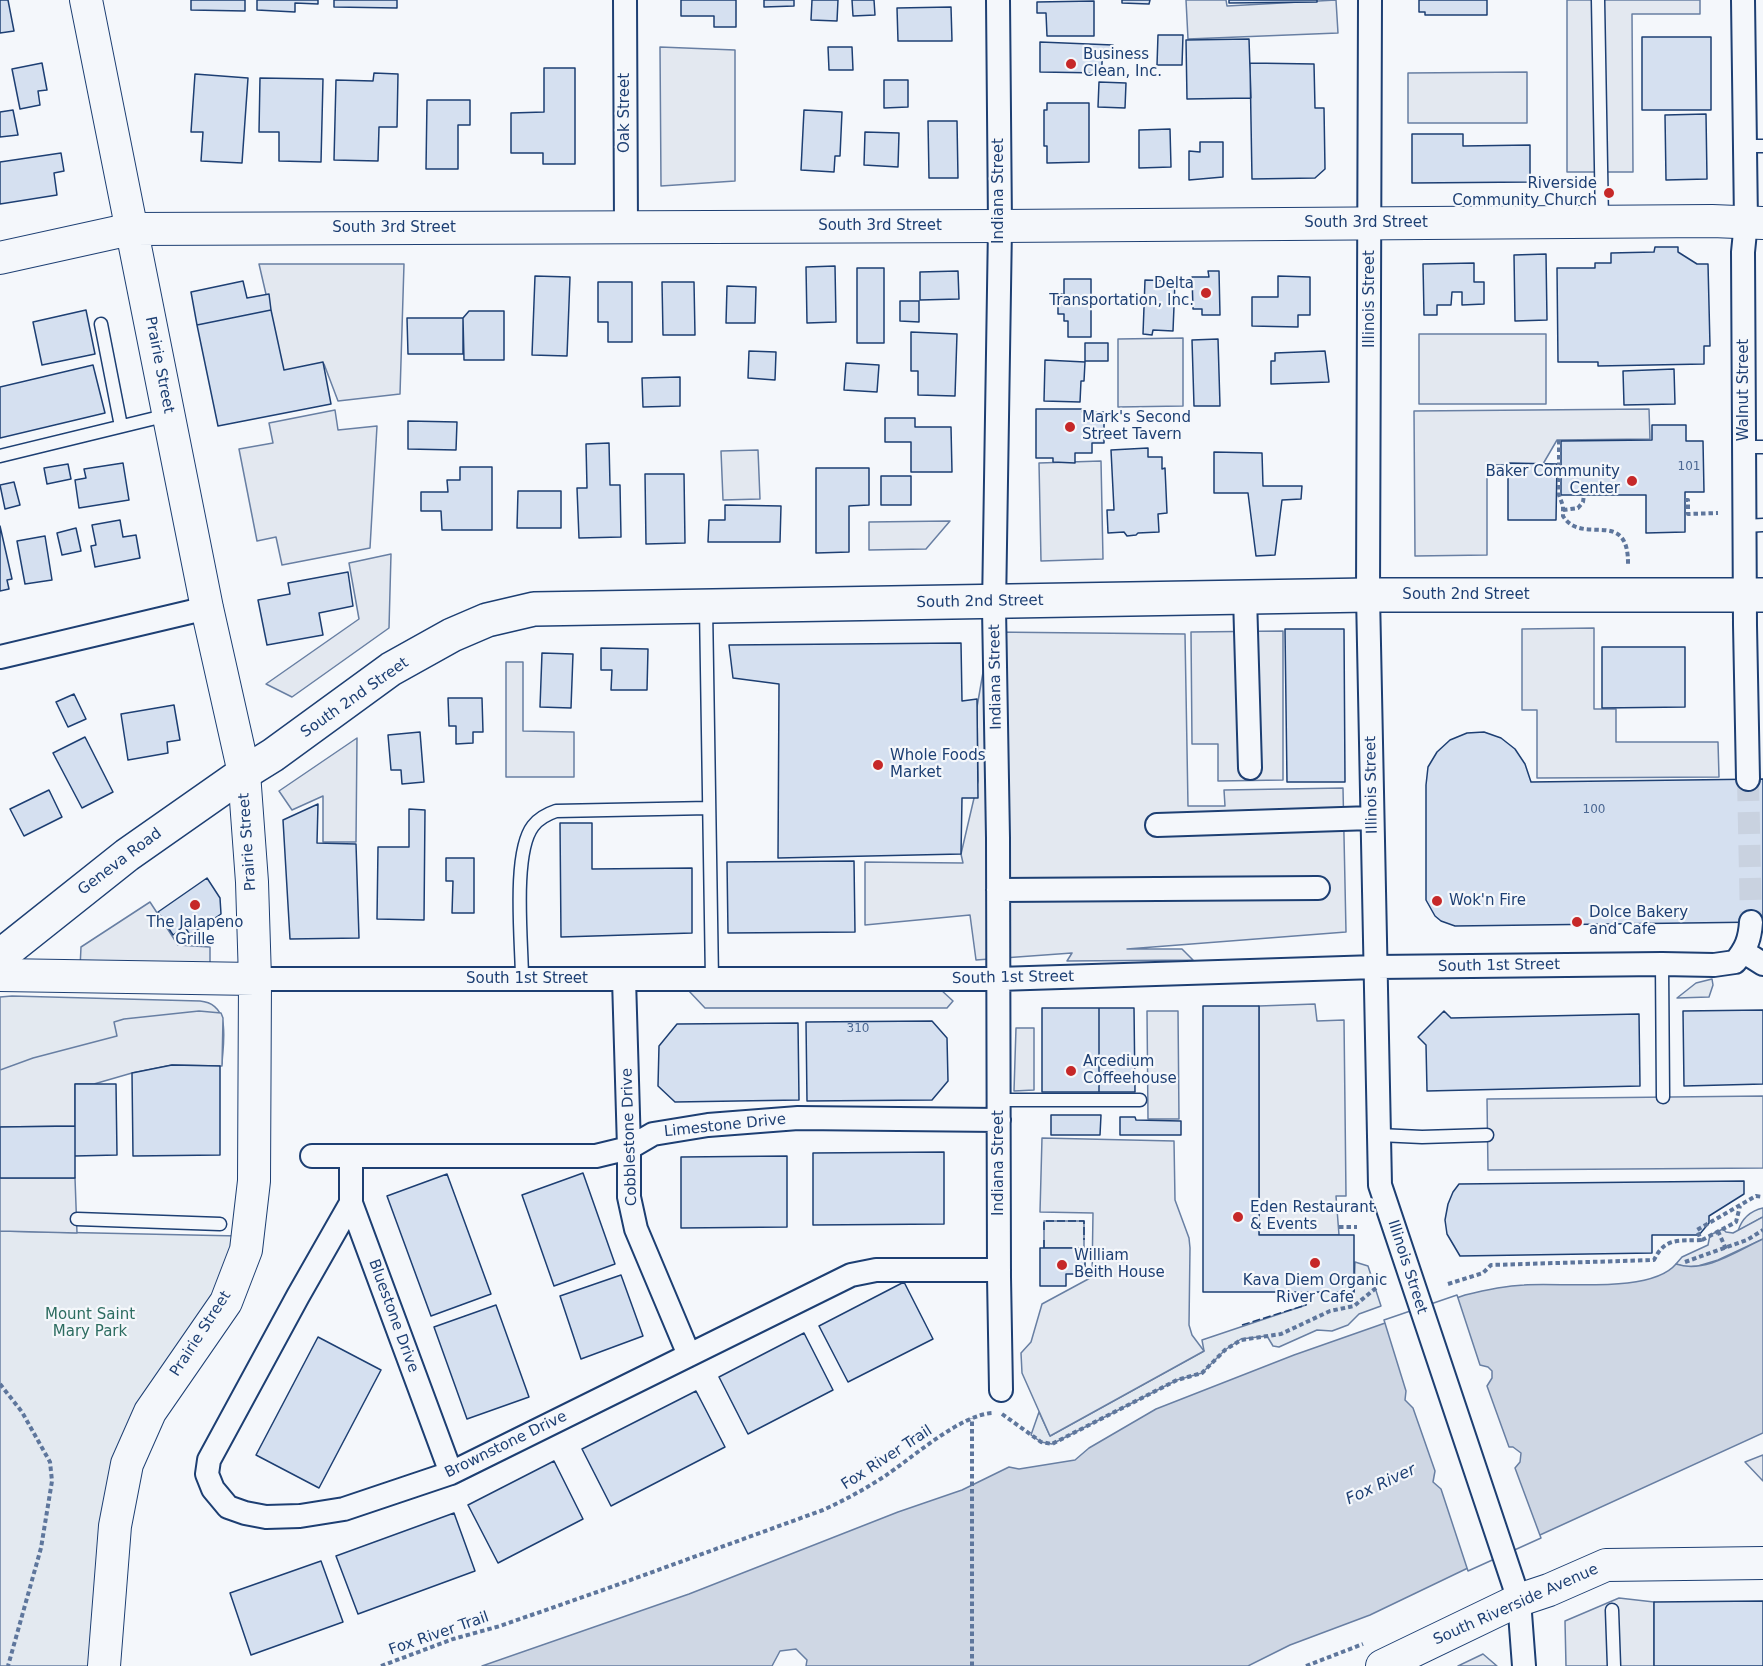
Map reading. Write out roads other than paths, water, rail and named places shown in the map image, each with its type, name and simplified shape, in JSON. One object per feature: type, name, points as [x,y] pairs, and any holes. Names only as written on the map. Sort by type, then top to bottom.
[{"type":"main road","name":"South 2nd Street","points":[[244,773],[273,755],[392,669],[452,635],[487,620],[534,609],[1368,595],[1754,595]]},
{"type":"main road","name":"Geneva Road","points":[[0,956],[127,855],[244,773]]},
{"type":"street","name":"Prairie Street","points":[[86,0],[207,608],[244,773],[252,882],[255,979],[254,1181],[246,1250],[225,1302],[150,1412],[127,1464],[115,1526],[104,1666]]},
{"type":"street","name":"Oak Street","points":[[625,0],[626,227]]},
{"type":"street","name":"Indiana Street","points":[[998,0],[1000,226],[995,602],[1001,1390]]},
{"type":"street","name":"Illinois Street","points":[[1370,0],[1368,595],[1380,1185],[1519,1600],[1524,1666]]},
{"type":"street","name":"Walnut Street","points":[[1743,0],[1754,146],[1755,223],[1743,252],[1754,447],[1755,734],[1748,779]]},
{"type":"street","name":"South 3rd Street","points":[[0,258],[131,229],[1755,223]]},
{"type":"street","points":[[1245,597],[1250,768]]},
{"type":"street","points":[[0,657],[207,608]]},
{"type":"street","points":[[1157,825],[1372,818]]},
{"type":"street","points":[[998,890],[1318,888]]},
{"type":"street","points":[[1751,922],[1750,938],[1744,952],[1763,964]]},
{"type":"street","name":"South 1st Street","points":[[255,979],[998,979],[1376,967],[1713,965],[1735,962],[1744,952]]},
{"type":"street","points":[[0,975],[255,979]]},
{"type":"street","name":"Cobblestone Drive","points":[[624,979],[629,1197],[636,1228],[689,1355]]},
{"type":"street","name":"Limestone Drive","points":[[312,1156],[596,1156],[629,1148],[654,1134],[719,1124],[798,1118],[999,1110]]},
{"type":"street","name":"Bluestone Drive","points":[[351,1156],[351,1203],[451,1473]]},
{"type":"street","name":"Brownstone Drive","points":[[351,1203],[209,1460],[207,1474],[213,1489],[228,1507],[266,1517],[300,1516],[344,1509],[451,1473],[851,1275],[876,1270],[999,1270]]},
{"type":"street","name":"South Riverside Avenue","points":[[1382,1666],[1519,1600],[1549,1590],[1606,1565],[1763,1563]]},
{"type":"lane","points":[[1598,0],[1602,222]]},
{"type":"lane","points":[[101,324],[122,426]]},
{"type":"lane","points":[[0,456],[169,415]]},
{"type":"lane","points":[[706,606],[712,980]]},
{"type":"lane","points":[[522,979],[520,869],[524,845],[532,827],[545,815],[556,811],[709,808]]},
{"type":"lane","points":[[1662,964],[1663,1097]]},
{"type":"lane","points":[[999,1110],[1140,1100]]},
{"type":"lane","points":[[1379,1135],[1422,1137],[1487,1135]]},
{"type":"lane","points":[[77,1219],[220,1224]]},
{"type":"lane","points":[[1612,1610],[1614,1666]]},
{"type":"water","name":"Fox River","points":[[1763,1239],[1763,1433],[1370,1615],[1290,1645],[1248,1666],[806,1666],[807,1660],[796,1649],[780,1651],[772,1666],[482,1666],[689,1594],[898,1512],[962,1490],[1009,1467],[1019,1469],[1075,1460],[1089,1448],[1156,1409],[1294,1355],[1465,1295],[1540,1284],[1605,1285],[1647,1280],[1664,1273],[1676,1264],[1698,1266],[1721,1260]]},
{"type":"tunnel","points":[[1748,779],[1751,922]]},
{"type":"place","name":"Business Clean, Inc.","points":[[1071,64]]},
{"type":"place","name":"Riverside Community Church","points":[[1609,193]]},
{"type":"place","name":"Delta Transportation, Inc.","points":[[1206,293]]},
{"type":"place","name":"Mark's Second Street Tavern","points":[[1070,427]]},
{"type":"place","name":"Baker Community Center","points":[[1632,481]]},
{"type":"place","name":"Whole Foods Market","points":[[878,765]]},
{"type":"place","name":"Wok'n Fire","points":[[1437,901]]},
{"type":"place","name":"The Jalapeno Grille","points":[[195,905]]},
{"type":"place","name":"Dolce Bakery and Cafe","points":[[1577,922]]},
{"type":"place","name":"Arcedium Coffeehouse","points":[[1071,1071]]},
{"type":"place","name":"Eden Restaurant & Events","points":[[1238,1217]]},
{"type":"place","name":"Kava Diem Organic River Cafe","points":[[1315,1263]]},
{"type":"place","name":"William Beith House","points":[[1062,1265]]},
{"type":"park label","name":"Mount Saint Mary Park","points":[[90,1324]]}]
